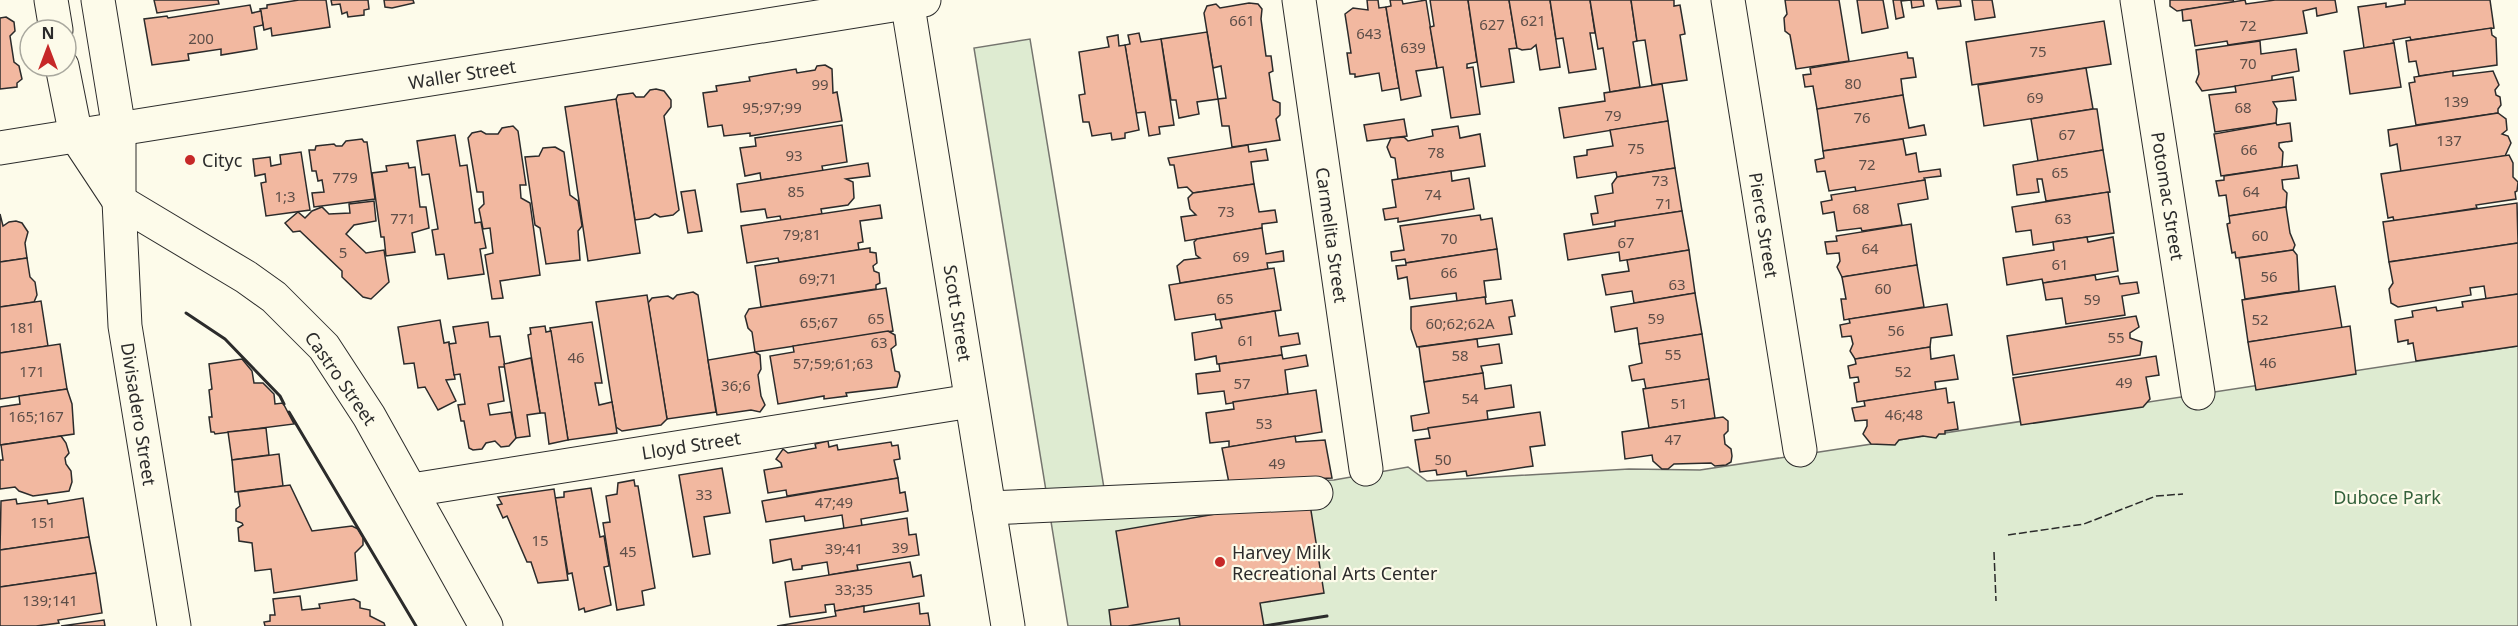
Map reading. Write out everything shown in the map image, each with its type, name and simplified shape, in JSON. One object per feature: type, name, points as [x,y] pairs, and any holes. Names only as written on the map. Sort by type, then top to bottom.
[{"type":"street","points":[[51,0],[54,18]]},
{"type":"street","name":"Divisadero Street","points":[[98,0],[119,129],[119,201],[125,326],[174,626]]},
{"type":"street","name":"Carmelita Street","points":[[1299,0],[1366,469]]},
{"type":"street","name":"Pierce Street","points":[[1728,0],[1800,450]]},
{"type":"street","name":"Potomac Street","points":[[2137,0],[2198,393]]},
{"type":"street","name":"Waller Street","points":[[0,148],[913,1]]},
{"type":"street","name":"Scott Street","points":[[913,1],[971,401],[1008,626]]},
{"type":"street","points":[[64,78],[76,136],[119,201]]},
{"type":"street","name":"Castro Street","points":[[119,201],[246,277],[274,297],[324,347],[345,377],[412,490],[486,626]]},
{"type":"street","name":"Lloyd Street","points":[[412,490],[971,401]]},
{"type":"street","points":[[988,508],[1316,493]]},
{"type":"green space","name":"Duboce Park","points":[[1030,39],[1104,488],[1334,480],[1408,467],[1427,481],[1629,469],[1700,470],[2518,346],[2518,626],[1068,626],[974,48]]},
{"type":"building","points":[[154,0],[218,0],[219,4],[157,13]]},
{"type":"building","points":[[299,0],[326,0],[330,27],[272,36],[271,28],[264,30],[260,9],[267,8],[267,5]]},
{"type":"building","points":[[331,0],[368,0],[369,9],[364,10],[364,15],[348,17],[347,12],[342,14],[340,4],[332,5]]},
{"type":"building","points":[[384,0],[413,0],[414,3],[392,8],[385,7]]},
{"type":"building","points":[[1367,0],[1378,0],[1379,8],[1386,7],[1399,88],[1382,91],[1379,73],[1355,77],[1355,74],[1350,74],[1347,53],[1351,53],[1345,14],[1353,8],[1368,10]]},
{"type":"building","points":[[1390,0],[1402,0],[1403,4],[1426,0],[1437,68],[1416,71],[1421,96],[1401,100],[1386,7],[1391,6]]},
{"type":"building","points":[[1430,0],[1468,0],[1477,62],[1467,64],[1467,68],[1473,67],[1480,114],[1451,118],[1443,67],[1437,68],[1430,27],[1434,26]]},
{"type":"building","points":[[1468,0],[1509,0],[1517,48],[1509,49],[1514,82],[1481,87]]},
{"type":"building","points":[[1509,0],[1550,0],[1560,67],[1540,70],[1536,45],[1531,49],[1517,48]]},
{"type":"building","points":[[1550,0],[1590,0],[1595,33],[1590,33],[1596,69],[1569,73],[1563,38],[1556,39]]},
{"type":"building","points":[[1590,0],[1631,0],[1637,41],[1633,42],[1640,87],[1610,92],[1603,48],[1598,49]]},
{"type":"building","points":[[1631,0],[1674,0],[1674,6],[1680,5],[1685,34],[1680,35],[1687,80],[1652,85],[1645,40],[1637,41]]},
{"type":"building","points":[[1785,0],[1839,0],[1849,61],[1796,69],[1790,35],[1785,31],[1784,18],[1787,14]]},
{"type":"building","points":[[1857,0],[1883,0],[1888,28],[1862,33]]},
{"type":"building","points":[[1893,0],[1911,0],[1901,1],[1904,17],[1896,19]]},
{"type":"building","points":[[1911,0],[1923,0],[1924,6],[1912,8]]},
{"type":"building","points":[[1936,0],[1960,0],[1961,6],[1938,9]]},
{"type":"building","points":[[1972,0],[1992,0],[1995,17],[1975,20]]},
{"type":"building","points":[[2170,0],[2233,0],[2234,2],[2177,11],[2170,6]]},
{"type":"building","points":[[2245,0],[2246,4],[2275,0],[2335,0],[2337,12],[2317,16],[2316,8],[2303,11],[2307,33],[2228,45],[2227,41],[2195,46],[2191,20],[2183,21],[2182,10]]},
{"type":"building","points":[[2405,0],[2490,0],[2494,28],[2411,40],[2410,37],[2393,40],[2394,43],[2364,48],[2358,7],[2386,3],[2386,7],[2405,4]]},
{"type":"building","points":[[1249,3],[1258,4],[1262,9],[1261,19],[1266,56],[1271,56],[1273,71],[1269,73],[1273,100],[1280,103],[1280,115],[1276,119],[1280,140],[1232,147],[1229,126],[1222,126],[1218,99],[1226,98],[1221,66],[1213,68],[1204,13],[1207,6],[1216,4],[1220,8]]},
{"type":"building","points":[[250,5],[252,13],[261,11],[263,25],[254,27],[257,49],[221,55],[221,49],[188,54],[189,60],[152,65],[144,19],[167,16],[168,18]]},
{"type":"building","points":[[6,17],[14,22],[15,31],[10,36],[14,62],[18,65],[18,78],[22,79],[17,83],[17,87],[0,89],[0,18]]},
{"type":"building","points":[[2104,21],[2111,64],[1972,85],[1966,42]]},
{"type":"building","points":[[2491,28],[2492,35],[2496,38],[2497,65],[2419,76],[2416,61],[2409,62],[2406,41]]},
{"type":"building","points":[[1207,32],[1218,99],[1197,102],[1199,114],[1179,118],[1176,100],[1171,100],[1161,39]]},
{"type":"building","points":[[1139,33],[1141,42],[1161,39],[1174,125],[1159,127],[1160,134],[1149,136],[1145,112],[1136,113],[1125,45],[1130,44],[1128,35]]},
{"type":"building","points":[[1118,35],[1119,46],[1125,45],[1139,130],[1125,133],[1125,138],[1112,140],[1111,133],[1092,136],[1089,122],[1083,122],[1079,95],[1085,94],[1079,52],[1109,47],[1107,37]]},
{"type":"building","points":[[2260,41],[2261,54],[2296,49],[2299,71],[2272,76],[2272,81],[2202,91],[2196,82],[2199,74],[2196,50]]},
{"type":"building","points":[[2394,43],[2401,87],[2350,94],[2344,51]]},
{"type":"building","points":[[1907,52],[1908,58],[1913,58],[1916,77],[1901,79],[1903,95],[1817,109],[1813,86],[1805,87],[1803,75],[1811,74],[1810,68]]},
{"type":"building","points":[[825,65],[832,69],[833,93],[837,92],[842,121],[750,136],[750,133],[724,136],[722,125],[708,127],[703,93],[717,91],[716,86],[750,81],[749,77],[796,69],[797,73],[815,70],[817,66]]},
{"type":"building","points":[[2086,68],[2093,109],[1984,126],[1978,85]]},
{"type":"building","points":[[2453,71],[2453,76],[2493,71],[2499,85],[2495,90],[2496,95],[2500,97],[2501,105],[2498,113],[2416,125],[2409,83],[2415,82],[2414,77]]},
{"type":"building","points":[[2293,77],[2296,100],[2273,102],[2277,109],[2276,123],[2215,132],[2209,95],[2236,92],[2235,86]]},
{"type":"building","points":[[1662,84],[1668,121],[1564,138],[1559,108],[1605,101],[1604,93]]},
{"type":"building","points":[[650,90],[664,91],[671,100],[671,107],[664,116],[679,210],[673,215],[660,217],[655,214],[649,218],[635,220],[616,99],[618,95],[633,93],[636,97],[644,97]]},
{"type":"building","points":[[1903,95],[1909,128],[1924,125],[1926,135],[1823,151],[1817,109]]},
{"type":"building","points":[[616,99],[640,253],[588,261],[565,107]]},
{"type":"building","points":[[2097,109],[2103,150],[2038,161],[2031,119]]},
{"type":"building","points":[[2498,113],[2506,119],[2507,130],[2502,134],[2508,136],[2511,143],[2505,156],[2401,172],[2397,144],[2390,146],[2388,130]]},
{"type":"building","points":[[1404,119],[1407,136],[1367,141],[1364,125]]},
{"type":"building","points":[[1668,121],[1675,168],[1617,177],[1616,172],[1577,178],[1574,157],[1587,155],[1587,150],[1613,146],[1610,130]]},
{"type":"building","points":[[2276,123],[2277,125],[2290,123],[2292,141],[2279,143],[2283,152],[2282,167],[2221,176],[2214,134]]},
{"type":"building","points":[[842,125],[847,162],[822,166],[823,171],[761,180],[760,173],[745,176],[740,148],[756,146],[755,138]]},
{"type":"building","points":[[513,126],[518,131],[526,185],[520,185],[521,198],[530,203],[540,275],[500,281],[503,298],[492,299],[485,255],[493,253],[490,228],[483,229],[479,209],[484,204],[483,192],[477,192],[468,138],[472,133],[481,131],[486,134],[498,134],[502,128]]},
{"type":"building","points":[[1458,126],[1460,138],[1480,134],[1485,166],[1398,179],[1395,158],[1391,157],[1387,147],[1391,138],[1404,137],[1408,141],[1433,136],[1432,130]]},
{"type":"building","points":[[455,135],[460,166],[467,165],[475,223],[481,222],[486,248],[480,249],[484,274],[448,279],[444,254],[436,255],[432,230],[438,229],[429,174],[422,175],[417,141]]},
{"type":"building","points":[[362,139],[367,142],[375,199],[314,207],[312,193],[324,192],[322,180],[318,181],[316,171],[312,171],[309,150],[315,150],[316,146],[334,144],[342,146],[346,141]]},
{"type":"building","points":[[1903,139],[1906,155],[1916,153],[1919,172],[1940,169],[1941,176],[1856,192],[1855,187],[1829,191],[1825,171],[1817,172],[1815,160],[1824,158],[1823,151]]},
{"type":"building","points":[[1248,145],[1249,152],[1266,149],[1268,160],[1251,162],[1254,184],[1193,193],[1187,187],[1178,188],[1174,165],[1170,165],[1168,158]]},
{"type":"building","points":[[555,147],[564,152],[570,195],[578,201],[582,226],[578,231],[580,260],[546,264],[540,228],[535,225],[525,157],[539,156],[543,148]]},
{"type":"building","points":[[2103,150],[2110,192],[2046,201],[2042,179],[2037,179],[2039,192],[2017,195],[2013,165]]},
{"type":"building","points":[[301,152],[310,210],[266,216],[261,183],[266,182],[265,174],[255,176],[253,159],[270,157],[271,166],[281,164],[280,155]]},
{"type":"building","points":[[2509,155],[2513,163],[2513,177],[2518,182],[2515,192],[2516,199],[2476,205],[2477,208],[2394,221],[2393,217],[2388,218],[2381,174]]},
{"type":"building","points":[[408,163],[409,168],[415,167],[420,207],[426,207],[429,228],[412,233],[415,252],[386,256],[372,173],[387,171],[386,166]]},
{"type":"building","points":[[868,163],[870,176],[846,179],[853,182],[854,198],[848,205],[821,209],[822,214],[781,220],[780,216],[767,218],[765,209],[741,212],[737,184]]},
{"type":"building","points":[[2297,165],[2299,178],[2282,180],[2283,189],[2287,193],[2286,207],[2229,216],[2226,195],[2219,196],[2216,181],[2224,180],[2224,176]]},
{"type":"building","points":[[1675,168],[1682,211],[1593,225],[1591,214],[1598,213],[1595,196],[1613,193],[1612,184],[1617,177]]},
{"type":"building","points":[[1451,171],[1452,181],[1469,178],[1474,209],[1398,222],[1398,218],[1385,220],[1383,209],[1396,207],[1392,180]]},
{"type":"building","points":[[1925,180],[1928,199],[1898,204],[1902,225],[1862,231],[1861,228],[1837,231],[1834,212],[1823,214],[1821,202],[1832,200],[1831,195]]},
{"type":"building","points":[[1254,184],[1259,212],[1275,210],[1277,222],[1262,224],[1262,228],[1185,241],[1181,217],[1196,215],[1190,209],[1188,198],[1193,193]]},
{"type":"building","points":[[695,190],[702,231],[688,233],[681,192]]},
{"type":"building","points":[[2108,192],[2114,233],[2033,245],[2031,230],[2016,232],[2012,207]]},
{"type":"building","points":[[374,201],[376,221],[354,225],[346,234],[366,253],[384,250],[389,282],[371,299],[363,297],[342,277],[342,271],[300,231],[293,232],[285,223],[298,212],[305,218],[312,211],[322,207],[329,214],[350,213],[349,204]]},
{"type":"building","points":[[2517,203],[2518,243],[2389,262],[2383,222]]},
{"type":"building","points":[[880,205],[882,218],[860,221],[863,242],[858,243],[859,250],[779,262],[778,258],[747,263],[741,226]]},
{"type":"building","points":[[2286,207],[2290,233],[2295,245],[2293,250],[2236,258],[2235,252],[2232,253],[2227,224],[2230,223],[2229,216]]},
{"type":"building","points":[[1682,211],[1689,250],[1620,261],[1619,252],[1568,260],[1564,234],[1615,226],[1615,221]]},
{"type":"building","points":[[0,214],[3,226],[16,221],[22,223],[28,232],[25,243],[27,258],[0,262]]},
{"type":"building","points":[[1480,215],[1481,220],[1492,218],[1497,249],[1406,263],[1405,259],[1392,261],[1391,252],[1404,250],[1400,226]]},
{"type":"building","points":[[1911,224],[1917,265],[1842,277],[1837,267],[1840,261],[1839,253],[1827,254],[1825,242],[1837,241],[1836,236]]},
{"type":"building","points":[[1262,228],[1266,254],[1283,251],[1284,261],[1267,263],[1268,269],[1180,283],[1177,266],[1184,260],[1200,258],[1196,255],[1194,242],[1197,239]]},
{"type":"building","points":[[2087,237],[2088,242],[2113,237],[2118,271],[2043,283],[2042,279],[2007,285],[2003,258],[2054,250],[2053,242]]},
{"type":"building","points":[[2518,243],[2518,294],[2486,299],[2484,286],[2470,288],[2471,295],[2398,307],[2391,303],[2389,289],[2393,283],[2389,262]]},
{"type":"building","points":[[870,248],[870,252],[876,253],[877,263],[873,266],[874,271],[879,273],[880,283],[876,285],[876,289],[761,307],[755,266]]},
{"type":"building","points":[[1497,249],[1501,279],[1484,281],[1486,297],[1457,301],[1456,293],[1410,299],[1407,277],[1398,279],[1396,266]]},
{"type":"building","points":[[1689,250],[1695,293],[1634,303],[1632,291],[1606,295],[1602,275],[1629,271],[1627,260]]},
{"type":"building","points":[[2293,250],[2297,255],[2299,291],[2245,299],[2239,258]]},
{"type":"building","points":[[27,258],[30,277],[35,282],[37,295],[34,302],[0,307],[0,262]]},
{"type":"building","points":[[1917,265],[1924,307],[1844,320],[1841,299],[1846,299],[1842,277]]},
{"type":"building","points":[[1274,268],[1281,310],[1216,320],[1215,314],[1175,320],[1169,285]]},
{"type":"building","points":[[2095,275],[2096,280],[2118,276],[2120,284],[2137,282],[2139,293],[2122,296],[2125,315],[2066,324],[2062,298],[2046,300],[2043,283]]},
{"type":"building","points":[[2335,286],[2342,328],[2248,342],[2242,300]]},
{"type":"building","points":[[886,288],[893,331],[755,352],[752,332],[748,328],[745,316],[749,309]]},
{"type":"building","points":[[693,292],[698,295],[716,412],[667,419],[648,303],[652,298],[668,296],[673,299],[677,295]]},
{"type":"building","points":[[1695,293],[1702,334],[1639,344],[1637,328],[1615,332],[1611,307]]},
{"type":"building","points":[[2518,294],[2518,346],[2416,361],[2413,343],[2408,344],[2408,340],[2398,342],[2395,320],[2413,317],[2412,311],[2436,307],[2437,311],[2463,307],[2462,302]]},
{"type":"building","points":[[647,295],[667,419],[661,425],[622,431],[616,427],[596,302]]},
{"type":"building","points":[[1485,297],[1486,304],[1512,300],[1515,316],[1509,317],[1512,334],[1417,347],[1411,329],[1411,307]]},
{"type":"building","points":[[41,301],[48,346],[0,353],[0,307]]},
{"type":"building","points":[[1947,304],[1952,335],[1931,338],[1930,347],[1855,359],[1850,351],[1853,344],[1851,336],[1842,337],[1840,325],[1850,323],[1849,319]]},
{"type":"building","points":[[1275,311],[1279,336],[1298,333],[1300,344],[1281,347],[1282,355],[1219,364],[1217,364],[1216,356],[1195,360],[1192,333],[1222,328],[1220,320]]},
{"type":"building","points":[[2136,316],[2139,327],[2130,333],[2130,338],[2142,342],[2140,355],[2013,375],[2007,336]]},
{"type":"building","points":[[440,320],[444,343],[449,342],[455,379],[446,380],[456,401],[438,410],[425,387],[418,388],[414,363],[404,364],[398,327]]},
{"type":"building","points":[[488,322],[490,337],[500,336],[505,367],[499,367],[504,401],[488,404],[490,415],[511,412],[516,438],[509,446],[501,447],[495,441],[486,443],[482,449],[473,450],[469,448],[464,421],[461,421],[458,405],[465,404],[460,374],[454,375],[449,344],[456,343],[453,327]]},
{"type":"building","points":[[592,322],[602,383],[595,383],[599,405],[612,402],[617,433],[568,440],[550,328]]},
{"type":"building","points":[[545,326],[546,332],[551,331],[568,440],[549,444],[545,413],[540,413],[528,335],[531,334],[530,328]]},
{"type":"building","points":[[2350,326],[2356,374],[2256,390],[2248,342]]},
{"type":"building","points":[[888,331],[895,335],[896,345],[891,349],[895,371],[899,372],[900,376],[897,387],[846,393],[847,396],[824,399],[824,396],[778,404],[770,356],[794,352],[793,346]]},
{"type":"building","points":[[1702,334],[1709,379],[1646,389],[1644,379],[1632,381],[1629,366],[1642,363],[1639,344]]},
{"type":"building","points":[[1477,339],[1478,347],[1499,344],[1502,363],[1481,366],[1483,373],[1424,382],[1419,347]]},
{"type":"building","points":[[60,344],[67,389],[0,399],[0,353]]},
{"type":"building","points":[[1930,347],[1931,359],[1954,355],[1958,379],[1935,382],[1936,390],[1857,402],[1854,383],[1859,382],[1858,377],[1850,378],[1848,366],[1856,364],[1855,359]]},
{"type":"building","points":[[755,352],[760,355],[761,369],[758,375],[761,396],[765,405],[760,412],[751,410],[717,415],[708,360]]},
{"type":"building","points":[[1282,355],[1283,359],[1306,355],[1308,366],[1285,370],[1288,394],[1226,404],[1224,391],[1198,394],[1196,374],[1220,371],[1219,364]]},
{"type":"building","points":[[2156,356],[2159,375],[2146,377],[2150,399],[2143,407],[2021,425],[2013,378]]},
{"type":"building","points":[[531,358],[540,413],[527,415],[530,436],[516,438],[504,364]]},
{"type":"building","points":[[242,359],[252,371],[254,383],[263,383],[274,394],[275,404],[283,403],[294,424],[215,434],[211,432],[209,390],[212,389],[209,364]]},
{"type":"building","points":[[1483,373],[1485,389],[1511,385],[1514,407],[1487,411],[1488,420],[1413,431],[1411,416],[1429,413],[1424,382]]},
{"type":"building","points":[[1709,379],[1715,418],[1649,428],[1643,389]]},
{"type":"building","points":[[1946,388],[1948,403],[1954,402],[1958,429],[1945,431],[1945,434],[1939,434],[1936,438],[1923,436],[1899,440],[1895,445],[1871,444],[1863,434],[1867,420],[1855,421],[1852,408],[1865,406],[1864,401]]},
{"type":"building","points":[[67,389],[72,404],[74,434],[0,445],[0,407],[20,404],[19,396]]},
{"type":"building","points":[[1316,390],[1322,432],[1229,447],[1229,441],[1210,443],[1206,413],[1234,409],[1233,402]]},
{"type":"building","points":[[1540,412],[1545,445],[1530,447],[1533,466],[1467,476],[1466,471],[1437,475],[1436,470],[1420,472],[1415,440],[1430,438],[1428,428]]},
{"type":"building","points":[[1723,417],[1728,421],[1728,431],[1724,435],[1725,444],[1731,449],[1732,456],[1731,462],[1726,465],[1674,464],[1668,469],[1662,469],[1653,461],[1652,455],[1625,459],[1622,432]]},
{"type":"building","points":[[266,428],[269,455],[232,460],[228,432]]},
{"type":"building","points":[[61,436],[69,453],[65,458],[71,471],[72,482],[69,491],[33,496],[15,487],[0,489],[0,460],[3,460],[1,445]]},
{"type":"building","points":[[1295,436],[1296,442],[1325,440],[1332,478],[1229,483],[1222,448]]},
{"type":"building","points":[[828,441],[829,447],[837,445],[838,450],[891,442],[892,446],[898,445],[900,459],[894,460],[898,478],[787,496],[786,490],[768,493],[764,470],[782,467],[776,459],[783,449],[788,453],[816,448],[815,444]]},
{"type":"building","points":[[279,454],[283,486],[235,492],[232,460]]},
{"type":"building","points":[[722,468],[730,513],[704,517],[710,554],[693,557],[679,475]]},
{"type":"building","points":[[898,478],[900,493],[905,492],[908,511],[861,519],[862,526],[844,529],[842,515],[805,521],[804,516],[766,522],[762,501]]},
{"type":"building","points":[[634,480],[635,486],[638,486],[655,588],[642,591],[644,605],[617,610],[603,523],[610,522],[606,496],[617,494],[618,483]]},
{"type":"building","points":[[290,485],[312,531],[352,526],[358,529],[363,537],[363,545],[355,553],[357,580],[274,593],[271,569],[255,571],[252,543],[239,541],[238,528],[243,525],[236,521],[236,509],[240,506],[238,492]]},
{"type":"building","points":[[591,488],[600,537],[604,536],[609,566],[604,567],[611,605],[585,612],[584,608],[579,610],[572,573],[568,574],[555,498],[564,497],[564,492]]},
{"type":"building","points":[[554,489],[568,580],[538,583],[531,562],[527,562],[507,516],[503,518],[497,505],[502,504],[498,497]]},
{"type":"building","points":[[83,498],[89,537],[0,550],[1,501],[16,499],[17,504],[47,500],[48,504]]},
{"type":"building","name":"Harvey Milk Recreational Arts Center","points":[[1309,498],[1324,593],[1260,603],[1264,626],[1180,626],[1179,618],[1128,626],[1111,626],[1109,610],[1128,607],[1116,531]]},
{"type":"building","points":[[907,518],[909,535],[916,534],[919,555],[857,565],[858,570],[829,575],[827,562],[802,566],[802,569],[793,570],[791,559],[773,563],[770,540]]},
{"type":"building","points":[[89,537],[96,573],[0,587],[0,550]]},
{"type":"building","points":[[910,562],[913,577],[921,575],[924,596],[835,611],[834,604],[825,605],[826,612],[790,617],[785,582]]},
{"type":"building","points":[[96,573],[102,613],[36,626],[0,626],[0,587]]},
{"type":"building","points":[[300,596],[302,610],[320,608],[319,604],[354,599],[360,602],[360,608],[370,610],[370,616],[384,623],[385,626],[265,626],[264,622],[270,621],[270,615],[275,615],[273,599]]},
{"type":"building","points":[[919,603],[920,614],[928,613],[930,626],[777,626],[836,616],[835,611],[864,606],[864,612]]},
{"type":"building","points":[[104,620],[105,626],[61,626]]},
{"type":"fence","points":[[2008,535],[2084,524],[2156,496],[2183,494]]},
{"type":"fence","points":[[1994,552],[1996,601]]},
{"type":"wall","points":[[186,313],[225,339],[280,396],[284,404]]},
{"type":"wall","points":[[289,412],[416,626]]},
{"type":"wall","points":[[1264,626],[1327,616]]},
{"type":"place","name":"Cityc","points":[[190,160]]},
{"type":"place","name":"Harvey Milk Recreational Arts Center","points":[[1220,562]]}]
